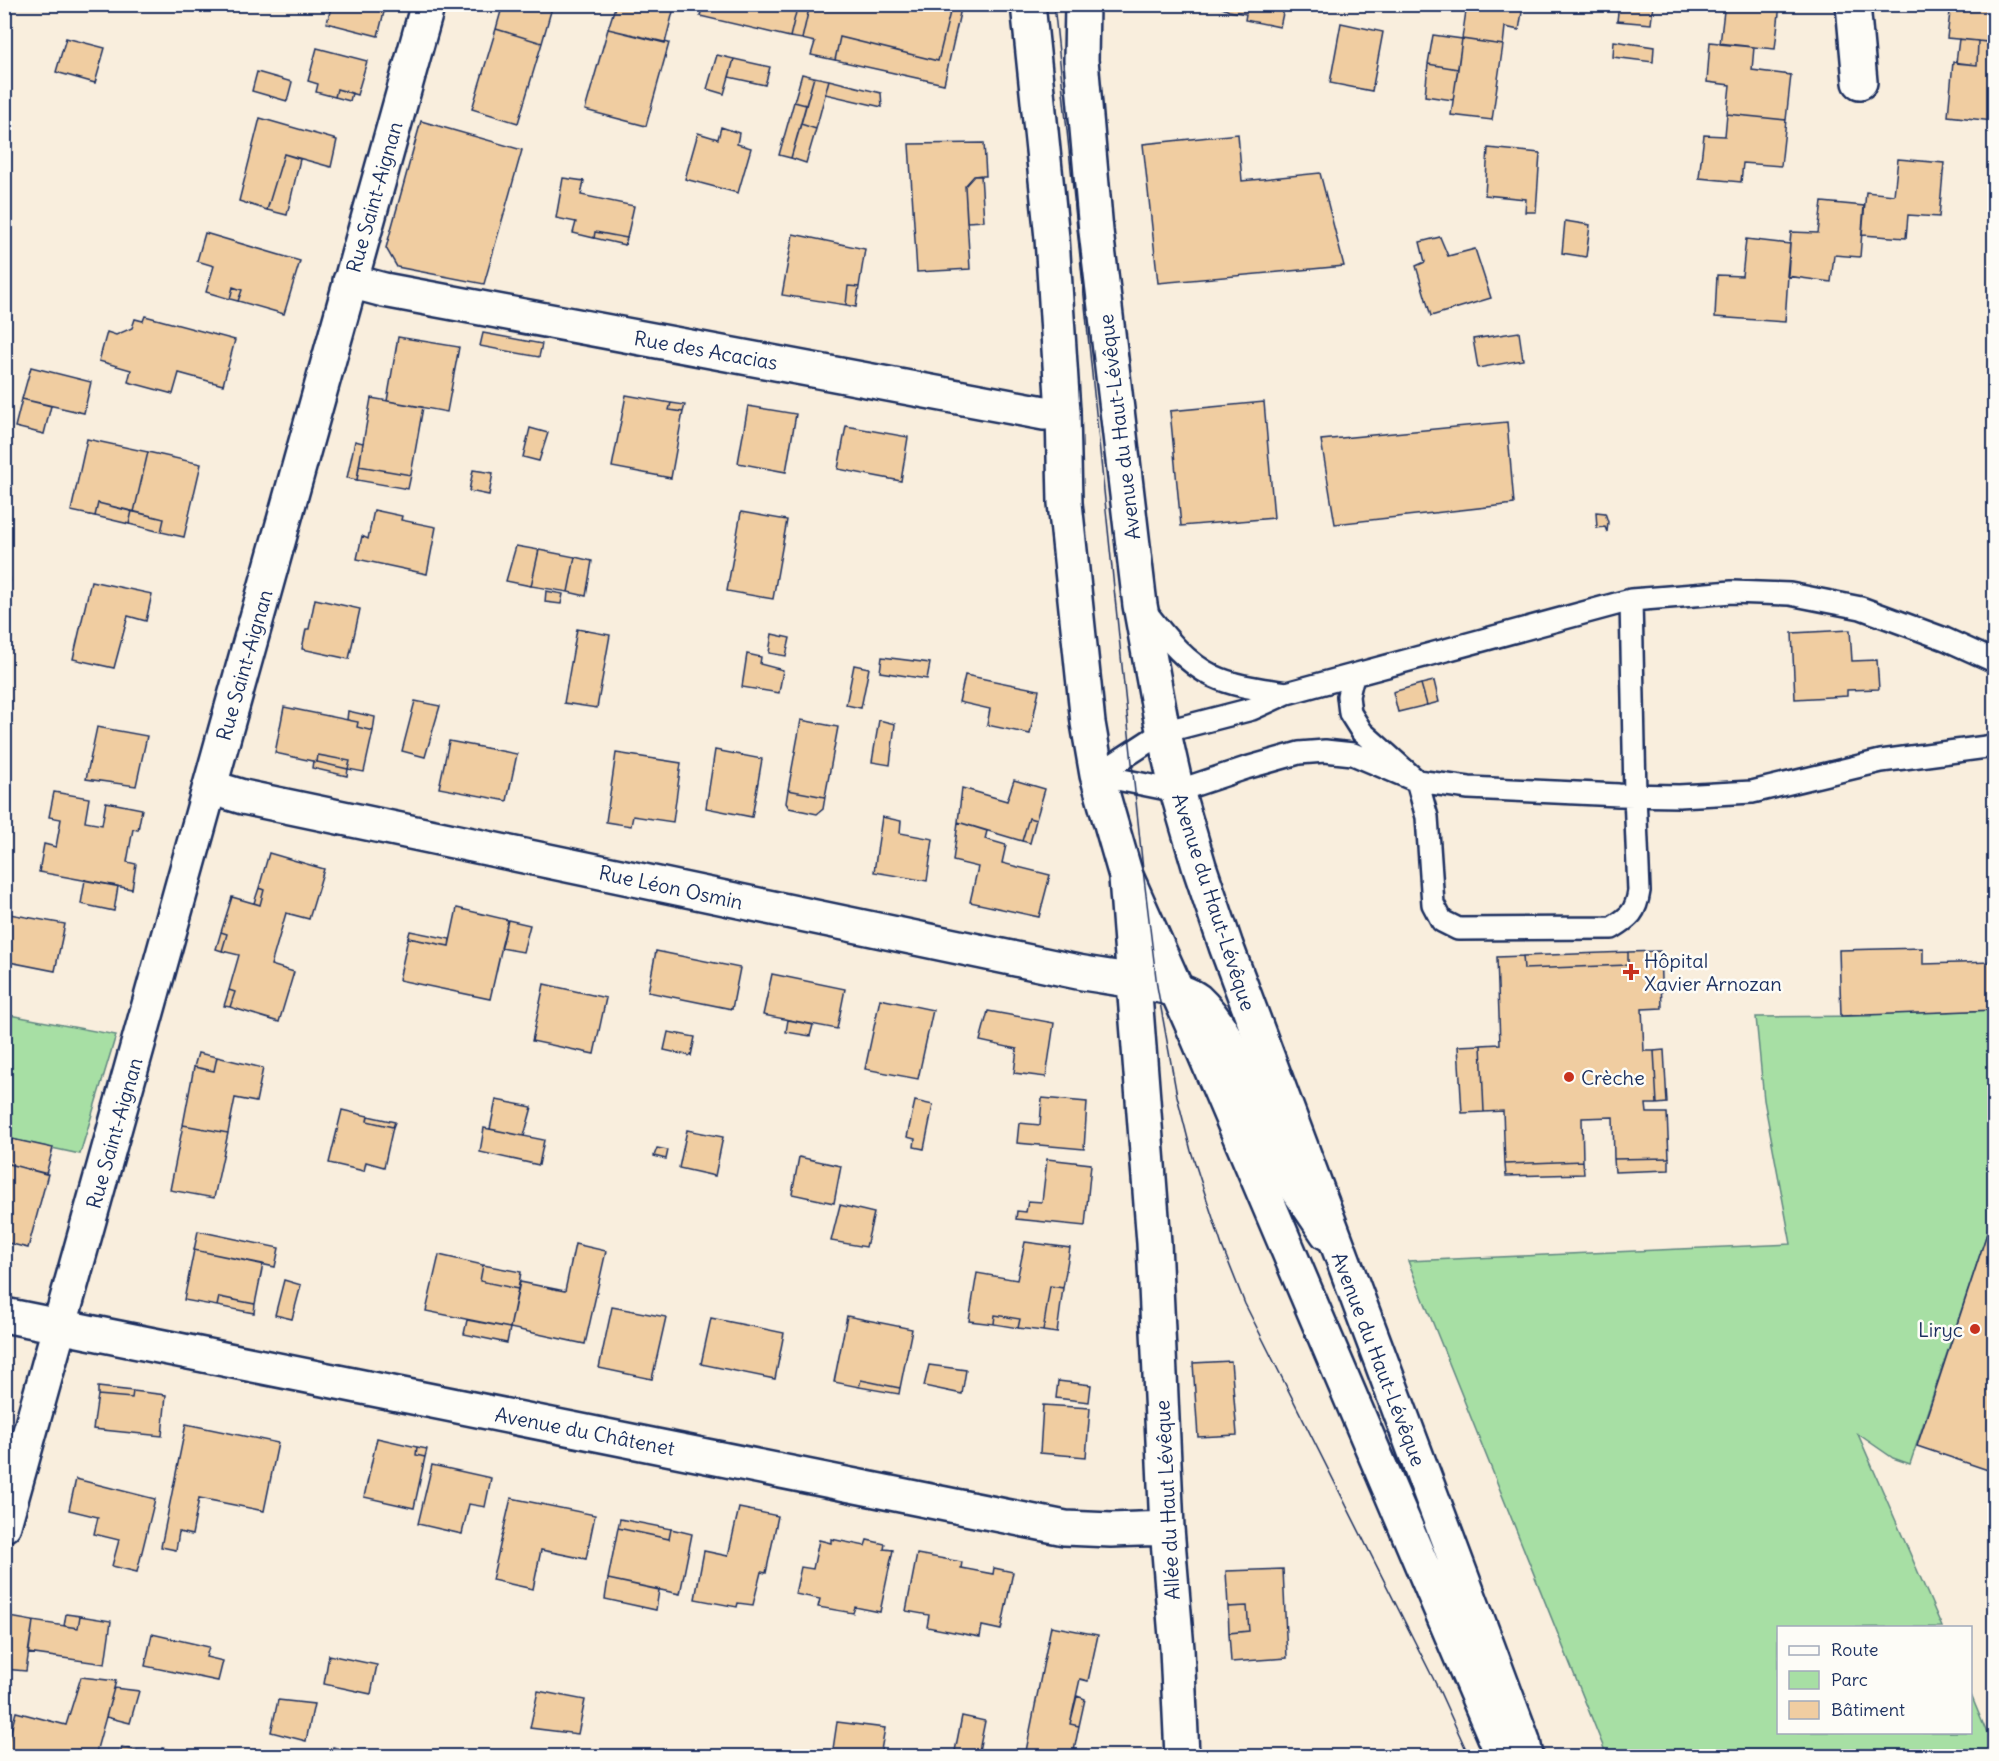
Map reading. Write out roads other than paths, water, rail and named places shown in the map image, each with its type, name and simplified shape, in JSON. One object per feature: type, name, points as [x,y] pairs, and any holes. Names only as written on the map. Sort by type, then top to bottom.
[{"type":"street","name":"Rue Saint-Aignan","points":[[4,1525],[428,4]]},
{"type":"street","name":"Avenue du Haut-Lévêque","points":[[1028,4],[1052,238],[1063,412],[1065,503],[1087,712],[1097,775],[1126,876],[1178,990],[1503,1756]]},
{"type":"street","name":"Avenue du Haut-Lévêque","points":[[1082,4],[1081,60],[1096,231],[1140,605],[1163,732],[1177,791],[1226,946],[1519,1730],[1526,1756]]},
{"type":"street","points":[[1853,4],[1852,13],[1860,82]]},
{"type":"street","name":"Rue des Acacias","points":[[350,281],[384,290],[1044,413],[1063,412]]},
{"type":"street","name":"Rue Léon Osmin","points":[[210,787],[266,802],[1044,965],[1178,990]]},
{"type":"street","name":"Avenue du Haut-Lévêque","points":[[1126,876],[1154,1243]]},
{"type":"street","points":[[1178,990],[1195,999],[1213,1016],[1226,1037],[1288,1174],[1339,1250]]},
{"type":"street","name":"Allée du Haut Lévêque","points":[[1154,1243],[1167,1528],[1177,1649],[1182,1756]]},
{"type":"street","name":"Avenue du Châtenet","points":[[4,1314],[1065,1528],[1111,1530],[1167,1528]]},
{"type":"lane","points":[[1097,775],[1163,732],[1252,709],[1287,693],[1631,600],[1732,592],[1790,594],[1861,608],[1945,639],[1995,661]]},
{"type":"lane","points":[[1353,675],[1348,696],[1350,713],[1362,732],[1417,781],[1427,817],[1433,904],[1442,921],[1458,929],[1612,928],[1629,918],[1637,905],[1639,891],[1631,600]]},
{"type":"lane","points":[[1140,605],[1171,644],[1193,664],[1213,676],[1247,686],[1287,693]]},
{"type":"lane","points":[[1097,775],[1177,791],[1299,753],[1325,751],[1353,754],[1417,781],[1469,788],[1678,796],[1752,792],[1881,761],[1995,746]]},
{"type":"tram line","points":[[1054,4],[1143,870],[1157,986],[1177,1096],[1191,1151],[1222,1246],[1245,1304],[1439,1690],[1469,1756]]},
{"type":"place","name":"Hôpital Xavier Arnozan","points":[[1631,972]]},
{"type":"place","name":"Crèche","points":[[1569,1077]]},
{"type":"place","name":"Liryc","points":[[1975,1329]]}]
